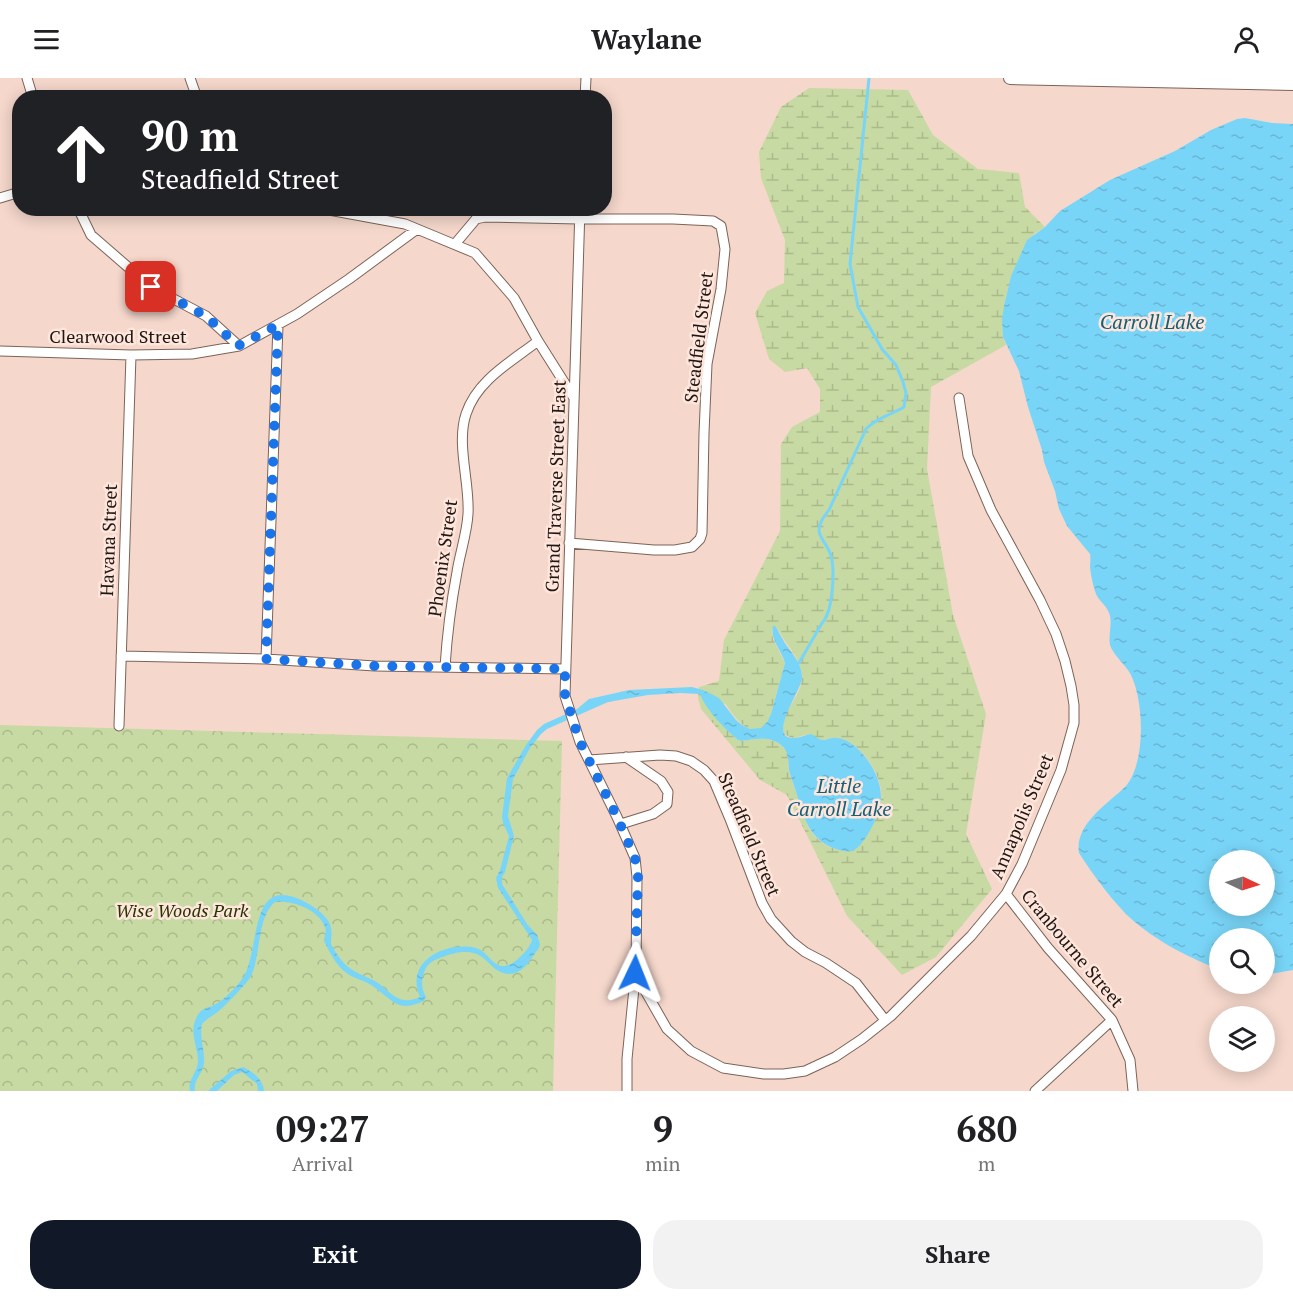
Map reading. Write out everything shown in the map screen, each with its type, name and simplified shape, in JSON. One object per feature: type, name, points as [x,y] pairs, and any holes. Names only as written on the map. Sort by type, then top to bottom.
[{"type":"street","points":[[1010,78],[1163,79],[1293,84]]},
{"type":"street","points":[[82,216],[91,235],[151,287],[206,316],[238,346]]},
{"type":"street","points":[[362,216],[405,224],[474,253],[514,298],[574,399]]},
{"type":"street","name":"Grand Traverse Street East","points":[[579,216],[565,696],[580,742],[589,759]]},
{"type":"street","points":[[455,244],[476,219],[485,217],[579,219]]},
{"type":"street","name":"Steadfield Street","points":[[569,543],[675,550],[692,547],[700,539],[707,364],[721,289],[725,249],[721,226],[713,221],[579,219]]},
{"type":"street","name":"Clearwood Street","points":[[0,351],[131,355],[192,354],[238,346],[278,325],[349,279],[417,229]]},
{"type":"street","points":[[266,659],[278,325]]},
{"type":"street","name":"Phoenix Street","points":[[445,667],[451,601],[468,517],[469,500],[463,433],[465,415],[485,382],[538,341]]},
{"type":"street","name":"Havana Street","points":[[119,726],[131,355]]},
{"type":"street","name":"Annapolis Street","points":[[635,973],[667,1029],[691,1051],[723,1068],[764,1074],[805,1071],[835,1057],[885,1020],[971,936],[1006,894],[1022,864],[1061,770],[1074,723],[1074,705],[1065,661],[1056,634],[991,510],[968,456],[959,398]]},
{"type":"street","points":[[121,656],[266,659],[375,666],[565,669]]},
{"type":"street","name":"Steadfield Street","points":[[589,759],[676,756],[691,761],[704,770],[714,781],[762,903],[771,919],[791,941],[805,952],[856,983],[885,1020]]},
{"type":"street","points":[[621,824],[653,814],[667,804],[668,792],[661,781],[626,757]]},
{"type":"street","points":[[589,759],[621,824],[635,858],[638,877],[635,973],[627,1059],[627,1091]]},
{"type":"street","name":"Cranbourne Street","points":[[1006,894],[1048,948],[1112,1020],[1130,1060],[1133,1091]]},
{"type":"street","points":[[1035,1091],[1112,1020]]},
{"type":"green space","points":[[809,88],[908,90],[933,135],[978,169],[1019,173],[1025,207],[1045,227],[1034,234],[1011,276],[1004,306],[1003,337],[1006,345],[931,387],[927,469],[953,615],[986,714],[966,834],[992,889],[936,957],[902,975],[847,916],[787,795],[760,780],[701,709],[698,697],[699,687],[719,681],[724,640],[780,531],[781,444],[792,427],[820,412],[820,389],[807,368],[785,372],[769,359],[755,313],[767,291],[784,283],[785,240],[761,178],[759,152],[781,107]],"holes":[[[777,628],[796,658],[802,677],[798,692],[784,719],[784,734],[792,738],[808,735],[821,740],[840,738],[847,741],[862,752],[880,784],[881,800],[876,817],[861,843],[851,851],[841,851],[826,845],[809,828],[790,773],[784,747],[767,739],[738,740],[714,716],[725,703],[747,728],[759,729],[765,724],[771,714],[785,663],[773,639],[772,630]]]},
{"type":"green space","name":"Wise Woods Park","points":[[0,725],[562,741],[553,1091],[0,1091]]},
{"type":"water","name":"Carroll Lake","points":[[1245,118],[1293,124],[1293,970],[1275,973],[1275,928],[1209,928],[1209,965],[1156,938],[1134,921],[1106,891],[1079,853],[1079,842],[1087,824],[1126,786],[1132,775],[1140,747],[1139,700],[1131,675],[1110,645],[1110,617],[1095,591],[1090,570],[1090,554],[1067,526],[1059,509],[1019,371],[1003,337],[1002,319],[1011,276],[1027,240],[1045,227],[1060,211],[1110,180],[1175,151],[1211,130]]},
{"type":"water","name":"Little Carroll Lake","points":[[773,626],[776,627],[795,657],[802,673],[800,685],[784,722],[783,730],[786,736],[795,738],[811,734],[822,740],[839,738],[846,740],[862,753],[878,779],[881,793],[879,812],[869,833],[855,849],[847,852],[833,848],[816,837],[811,830],[802,812],[784,747],[767,739],[738,740],[711,713],[700,694],[648,695],[608,702],[547,729],[530,748],[513,779],[508,816],[514,836],[502,884],[527,924],[537,935],[540,944],[523,968],[514,973],[505,974],[478,954],[463,952],[447,955],[432,962],[425,970],[422,984],[426,997],[424,1001],[402,1006],[391,1001],[369,984],[348,974],[339,966],[324,941],[326,929],[317,915],[296,904],[275,902],[269,909],[262,927],[254,969],[250,978],[224,1006],[202,1024],[204,1063],[195,1084],[195,1091],[190,1091],[190,1083],[198,1061],[193,1031],[197,1016],[202,1010],[222,1000],[242,979],[248,968],[261,913],[270,899],[277,896],[284,895],[302,900],[325,916],[331,930],[331,944],[344,963],[352,970],[375,981],[397,998],[407,1000],[420,997],[417,984],[418,973],[431,956],[441,951],[452,948],[476,948],[498,965],[506,966],[515,961],[524,953],[532,940],[498,888],[496,878],[509,836],[502,817],[507,778],[537,730],[544,724],[577,709],[589,699],[629,690],[692,687],[719,698],[742,725],[750,729],[761,728],[771,714],[785,663],[774,641]]},
{"type":"water","points":[[243,1067],[257,1076],[264,1091],[258,1091],[257,1084],[242,1072],[234,1075],[217,1091],[208,1091],[231,1071]]},
{"type":"waterway","points":[[799,663],[826,618],[831,601],[832,563],[830,553],[819,531],[821,522],[829,510],[866,429],[879,419],[904,407],[906,393],[896,365],[882,349],[858,307],[850,264],[869,78]]},
{"type":"route","points":[[151,287],[206,316],[238,346],[278,325],[266,659],[375,666],[565,669],[565,696],[580,742],[635,858],[638,877],[635,973]]}]
